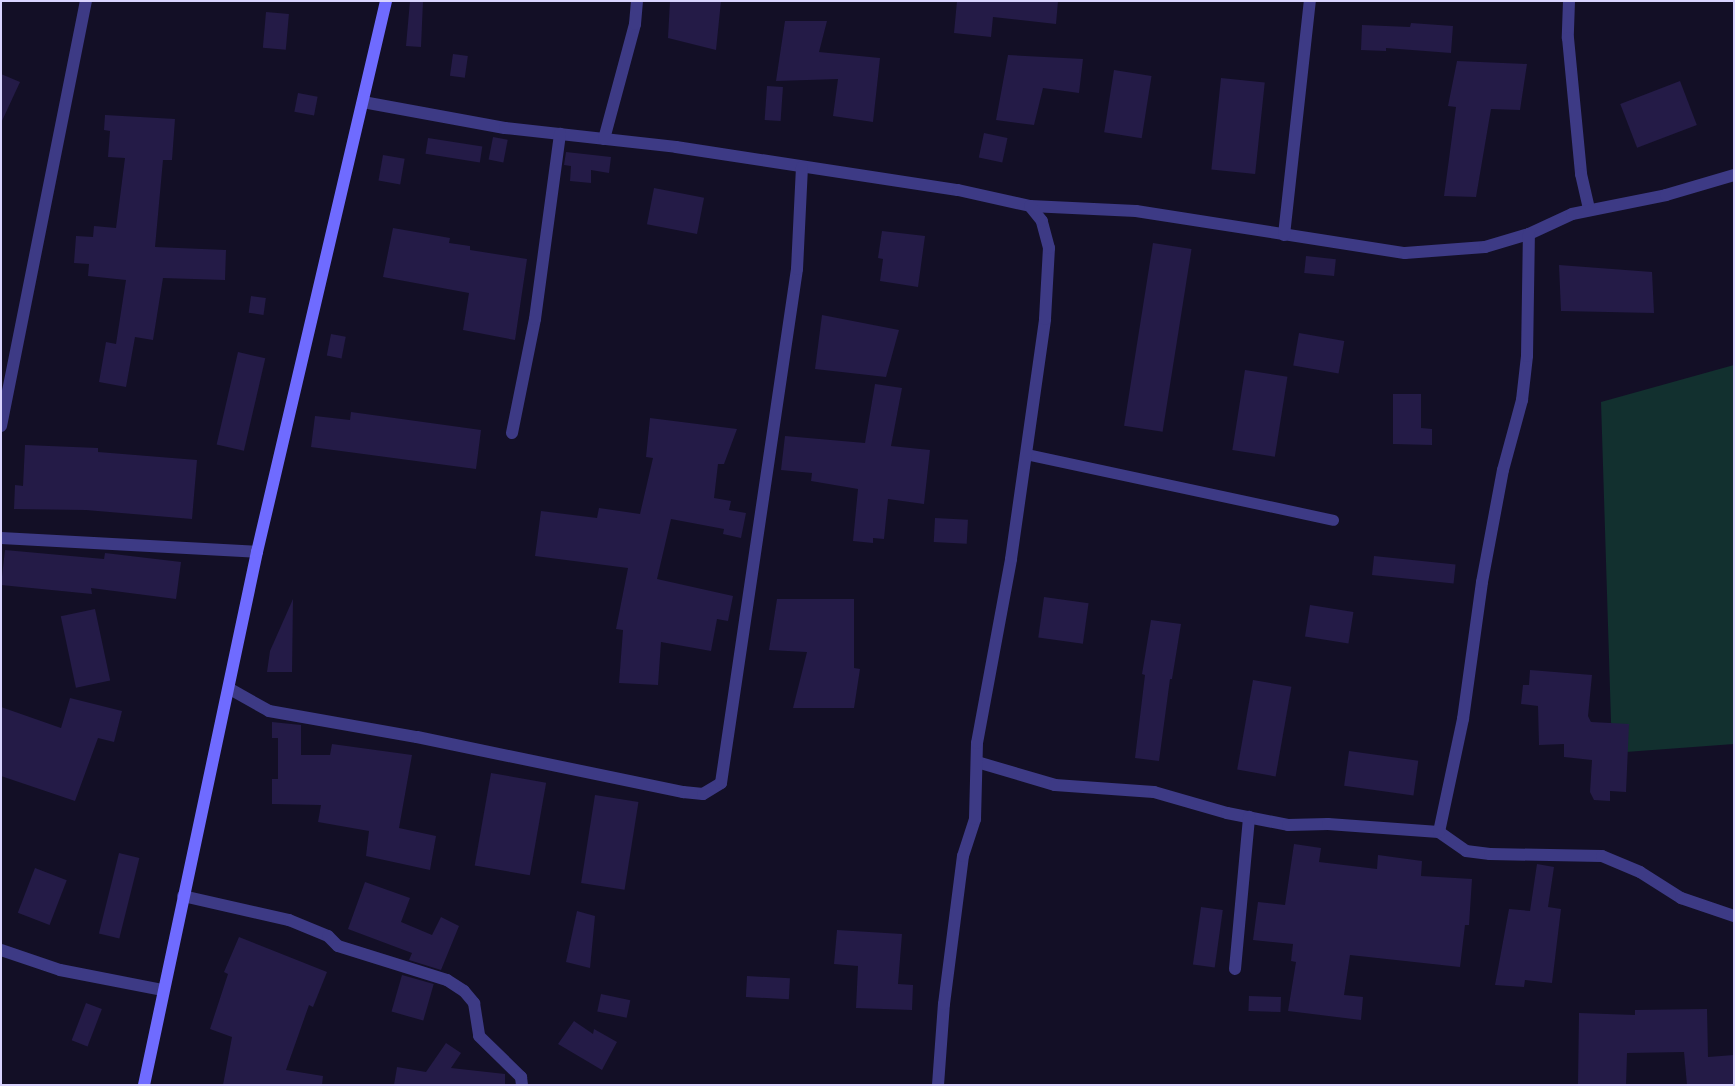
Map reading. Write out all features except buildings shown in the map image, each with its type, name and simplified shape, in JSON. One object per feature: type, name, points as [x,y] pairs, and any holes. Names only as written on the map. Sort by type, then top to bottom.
[{"type":"main road","points":[[144,1085],[183,896],[230,689],[257,552],[386,1]]},
{"type":"street","points":[[1,426],[86,1]]},
{"type":"street","points":[[604,139],[635,24],[637,1]]},
{"type":"street","points":[[1284,235],[1310,1]]},
{"type":"street","points":[[1569,1],[1569,48],[1581,174],[1589,210]]},
{"type":"street","points":[[363,102],[506,128],[604,139],[958,190],[1030,206],[1136,211],[1405,253],[1486,247],[1529,234],[1572,214],[1666,195],[1734,175]]},
{"type":"street","points":[[512,433],[535,319],[560,134]]},
{"type":"street","points":[[230,689],[269,711],[417,737],[678,791],[703,794],[720,783],[796,278],[802,167]]},
{"type":"street","points":[[938,1085],[963,856],[974,819],[978,762],[977,743],[1008,578],[1044,319],[1050,248],[1042,221],[1030,206]]},
{"type":"street","points":[[1439,832],[1463,719],[1482,582],[1503,470],[1522,400],[1527,356],[1529,234]]},
{"type":"street","points":[[1,538],[257,552]]},
{"type":"street","points":[[978,762],[1055,785],[1154,792],[1249,818],[1288,825],[1328,824],[1439,832],[1466,851],[1602,856],[1640,872],[1681,898],[1734,916]]},
{"type":"street","points":[[1235,969],[1249,818]]},
{"type":"street","points":[[183,896],[289,920],[328,936],[338,946],[447,980],[464,991],[474,1004],[479,1036],[521,1078],[522,1085]]},
{"type":"street","points":[[1,950],[60,970],[163,990]]},
{"type":"lane","points":[[1026,454],[1332,520]]},
{"type":"green space","points":[[1734,365],[1734,744],[1612,753],[1601,402]]}]
